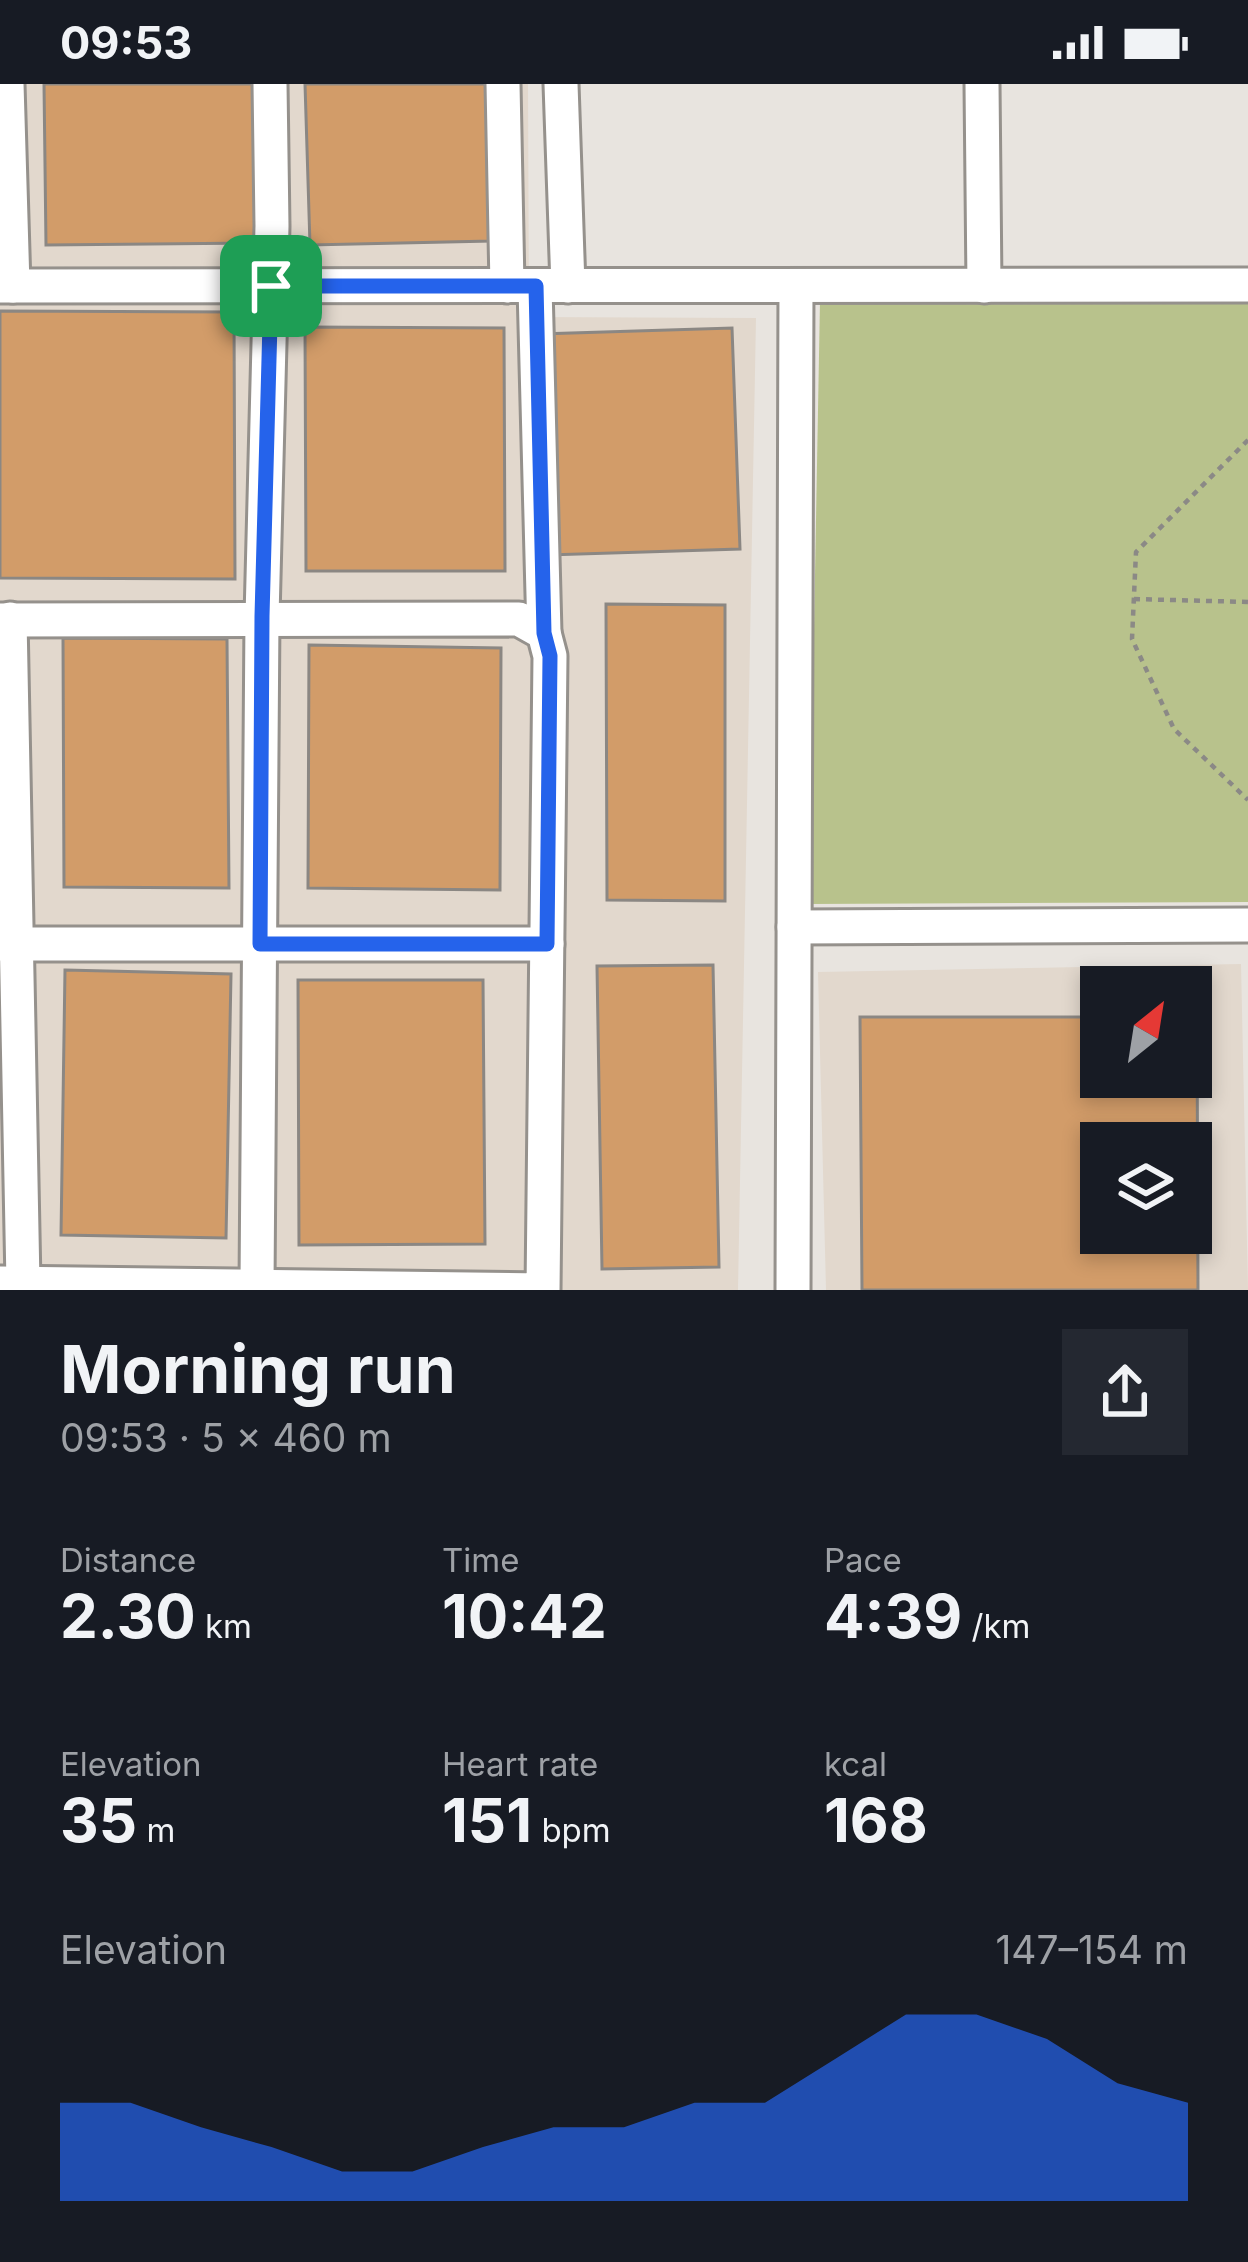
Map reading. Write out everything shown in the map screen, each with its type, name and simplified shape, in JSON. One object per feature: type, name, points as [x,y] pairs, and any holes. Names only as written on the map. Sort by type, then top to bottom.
[{"type":"street","points":[[7,84],[7,286],[1248,285]]},
{"type":"street","points":[[257,1286],[270,84]]},
{"type":"street","points":[[503,84],[537,286]]},
{"type":"street","points":[[544,633],[519,619],[5,620],[12,1283],[543,1290],[550,656],[544,633],[537,286],[561,84]]},
{"type":"street","points":[[982,84],[984,286]]},
{"type":"street","points":[[793,1290],[796,286]]},
{"type":"street","points":[[794,927],[1248,925]]},
{"type":"street","points":[[8,944],[547,944]]},
{"type":"path","points":[[1248,440],[1136,552],[1132,639],[1174,729],[1248,800]]},
{"type":"path","points":[[1134,599],[1248,602]]},
{"type":"shaded area","points":[[0,84],[528,84],[529,317],[756,318],[738,1290],[0,1290]]},
{"type":"shaded area","points":[[1241,964],[1248,1290],[826,1290],[818,972],[1080,967],[1080,1098],[1212,1098],[1212,966],[1135,966]]},
{"type":"green space","points":[[820,301],[1248,301],[1248,902],[809,904]]},
{"type":"building","points":[[44,84],[258,84],[260,243],[46,245]]},
{"type":"building","points":[[305,84],[487,84],[491,241],[310,245]]},
{"type":"building","points":[[0,311],[234,312],[235,579],[0,578]]},
{"type":"building","points":[[305,327],[504,328],[505,571],[306,571]]},
{"type":"building","points":[[732,328],[740,549],[548,555],[540,334]]},
{"type":"building","points":[[606,604],[725,605],[725,901],[607,900]]},
{"type":"building","points":[[63,638],[227,639],[229,888],[64,887]]},
{"type":"building","points":[[309,645],[501,648],[500,890],[308,888]]},
{"type":"building","points":[[713,965],[719,1267],[602,1269],[597,966]]},
{"type":"building","points":[[65,970],[231,974],[226,1238],[61,1235]]},
{"type":"building","points":[[298,980],[483,980],[485,1244],[299,1245]]},
{"type":"building","points":[[860,1017],[1080,1017],[1080,1098],[1197,1098],[1197,1122],[1080,1122],[1080,1254],[1198,1254],[1198,1290],[862,1290]]},
{"type":"route","points":[[271,286],[536,286],[544,633],[550,656],[547,944],[260,944],[271,286]]}]
